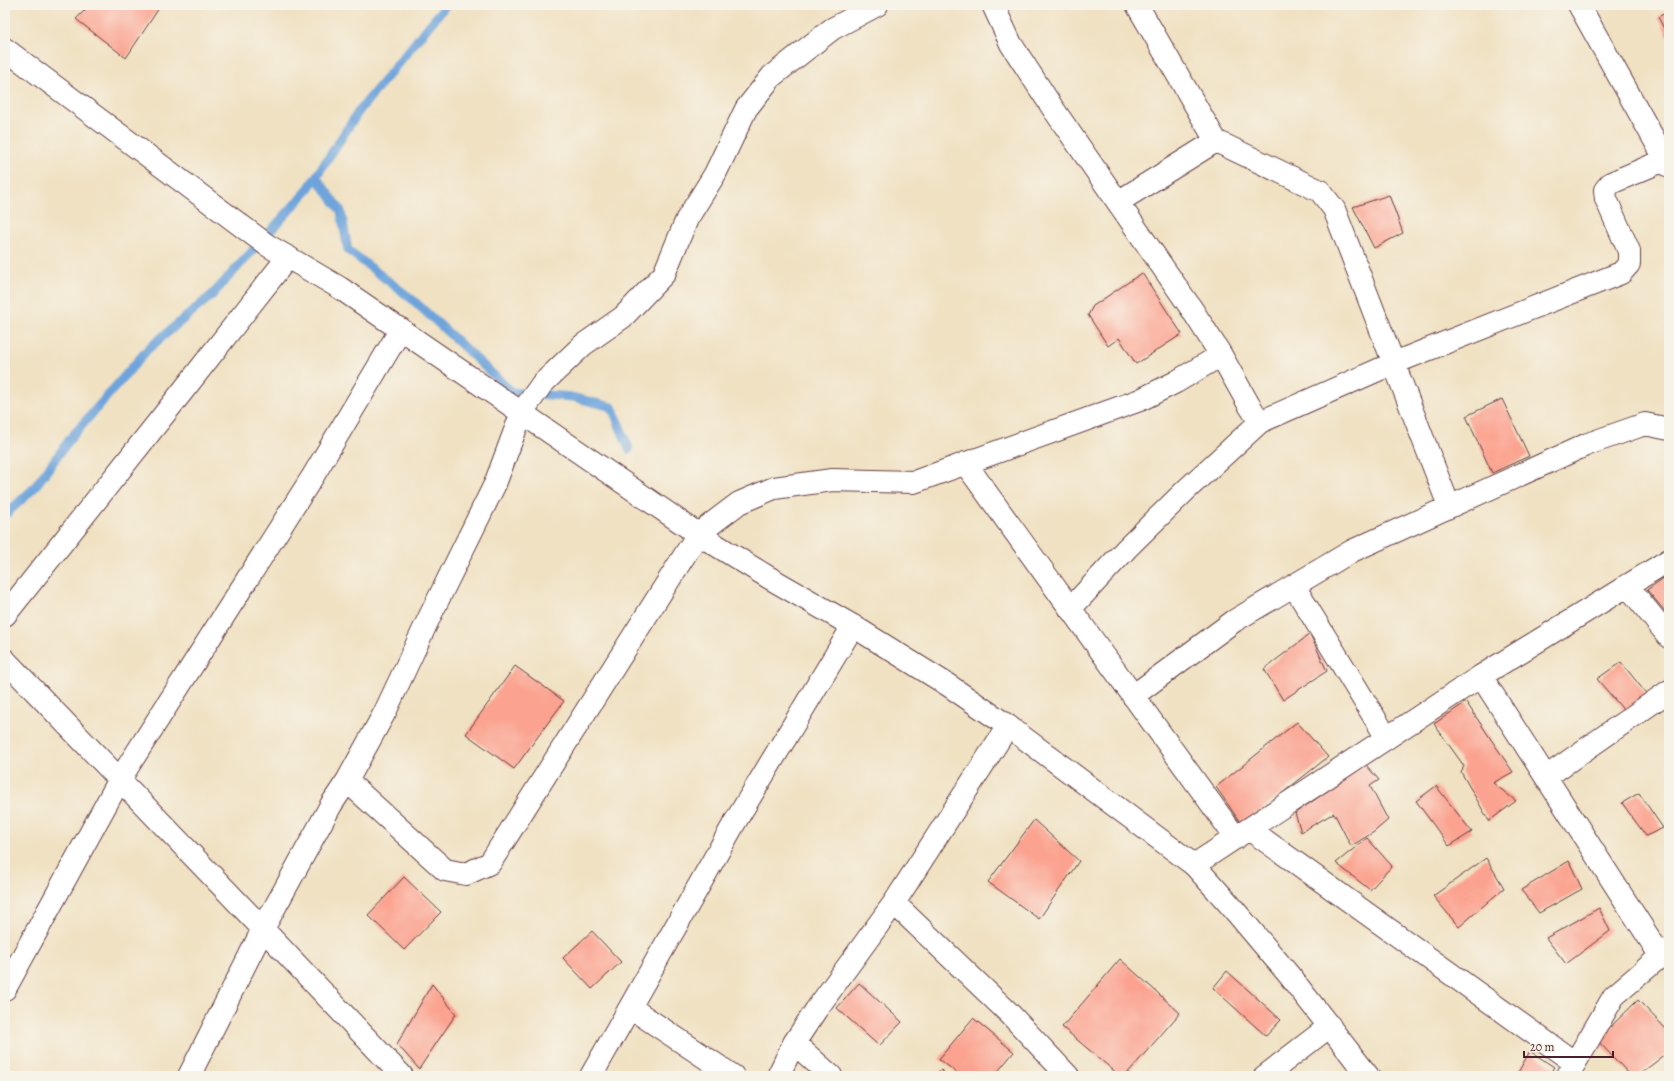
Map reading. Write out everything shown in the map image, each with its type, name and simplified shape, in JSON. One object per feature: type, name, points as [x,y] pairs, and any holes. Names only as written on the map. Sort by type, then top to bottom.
[{"type":"street","points":[[189,1076],[263,929],[331,805],[347,781],[385,712],[419,638],[495,484],[522,412],[542,384],[583,345],[623,317],[664,274],[687,219],[715,174],[746,109],[772,76],[832,29],[877,5]]},
{"type":"street","points":[[993,5],[1011,44],[1221,355],[1260,422]]},
{"type":"street","points":[[1137,5],[1216,141],[1320,190],[1334,209],[1450,506]]},
{"type":"street","points":[[1070,609],[1128,547],[1187,489],[1260,422],[1394,363],[1621,273],[1629,264],[1629,251],[1606,199],[1605,190],[1611,183],[1668,161],[1579,5]]},
{"type":"street","points":[[5,49],[209,200],[267,245],[340,288],[698,534],[768,578],[853,626],[948,685],[1008,726],[1194,865],[1230,905],[1330,1026],[1368,1076]]},
{"type":"street","points":[[1118,202],[1216,141]]},
{"type":"street","points":[[5,615],[288,257]]},
{"type":"street","points":[[5,990],[120,779],[313,476],[401,329]]},
{"type":"street","points":[[347,781],[445,870],[466,874],[490,863],[698,534],[739,503],[774,488],[832,480],[914,482],[1140,400],[1176,382],[1221,355]]},
{"type":"street","points":[[1133,696],[1234,621],[1352,551],[1595,441],[1645,424],[1669,428]]},
{"type":"street","points":[[965,463],[1133,696],[1242,834],[1572,1069],[1614,996],[1665,952],[1546,777],[1481,676]]},
{"type":"street","points":[[1194,865],[1481,676],[1669,560]]},
{"type":"street","points":[[1294,586],[1387,738]]},
{"type":"street","points":[[1627,586],[1669,637]]},
{"type":"street","points":[[591,1076],[720,848],[853,626]]},
{"type":"street","points":[[5,660],[402,1076]]},
{"type":"street","points":[[1546,777],[1669,691]]},
{"type":"street","points":[[778,1076],[794,1043],[816,1010],[894,903],[1008,726]]},
{"type":"street","points":[[894,903],[1009,1014],[1068,1076]]},
{"type":"street","points":[[630,1008],[733,1076]]},
{"type":"street","points":[[1265,1076],[1330,1026]]},
{"type":"street","points":[[794,1043],[831,1076]]},
{"type":"building","points":[[90,5],[161,5],[126,58],[76,19]]},
{"type":"building","points":[[1669,11],[1669,38],[1658,17]]},
{"type":"building","points":[[1389,195],[1403,233],[1374,248],[1353,207]]},
{"type":"building","points":[[1142,273],[1182,334],[1136,364],[1119,338],[1108,346],[1088,315],[1093,306]]},
{"type":"building","points":[[1502,399],[1529,456],[1492,473],[1466,416]]},
{"type":"building","points":[[1669,574],[1669,616],[1647,590]]},
{"type":"building","points":[[1310,634],[1327,671],[1283,700],[1264,669]]},
{"type":"building","points":[[1621,662],[1649,697],[1627,714],[1597,679]]},
{"type":"building","points":[[515,666],[564,701],[514,769],[466,734]]},
{"type":"building","points":[[1466,702],[1513,772],[1493,783],[1516,801],[1489,821],[1461,772],[1464,766],[1434,724]]},
{"type":"building","points":[[1297,722],[1328,757],[1242,825],[1216,787]]},
{"type":"building","points":[[1366,765],[1379,780],[1370,786],[1388,820],[1374,832],[1351,846],[1334,813],[1301,832],[1295,813]]},
{"type":"building","points":[[1436,786],[1472,832],[1449,846],[1416,801]]},
{"type":"building","points":[[1639,793],[1663,828],[1646,836],[1622,803]]},
{"type":"building","points":[[1034,820],[1079,861],[1039,919],[988,882]]},
{"type":"building","points":[[1367,838],[1392,866],[1370,890],[1336,863]]},
{"type":"building","points":[[1486,858],[1504,888],[1459,927],[1433,896]]},
{"type":"building","points":[[1569,861],[1582,889],[1539,913],[1521,890]]},
{"type":"building","points":[[404,877],[441,912],[404,950],[368,915]]},
{"type":"building","points":[[1599,908],[1610,931],[1566,964],[1546,938]]},
{"type":"building","points":[[592,931],[621,962],[592,989],[563,958]]},
{"type":"building","points":[[1120,959],[1180,1013],[1125,1076],[1120,1076],[1062,1027]]},
{"type":"building","points":[[1227,971],[1281,1020],[1266,1036],[1213,988]]},
{"type":"building","points":[[859,983],[902,1022],[879,1046],[837,1008]]},
{"type":"building","points":[[432,984],[456,1014],[419,1069],[397,1044]]},
{"type":"building","points":[[1638,1000],[1669,1032],[1669,1052],[1637,1076],[1631,1076],[1597,1040]]},
{"type":"building","points":[[973,1018],[1014,1052],[994,1076],[961,1076],[939,1059]]},
{"type":"building","points":[[1530,1051],[1554,1067],[1548,1076],[1516,1076]]},
{"type":"building","points":[[941,1070],[948,1076],[935,1076]]},
{"type":"waterway","points":[[5,515],[34,488],[70,439],[148,349],[213,294],[306,192],[359,111],[446,5]]},
{"type":"waterway","points":[[316,177],[341,211],[348,250],[413,300],[512,392],[572,397],[612,407],[629,449]]}]
